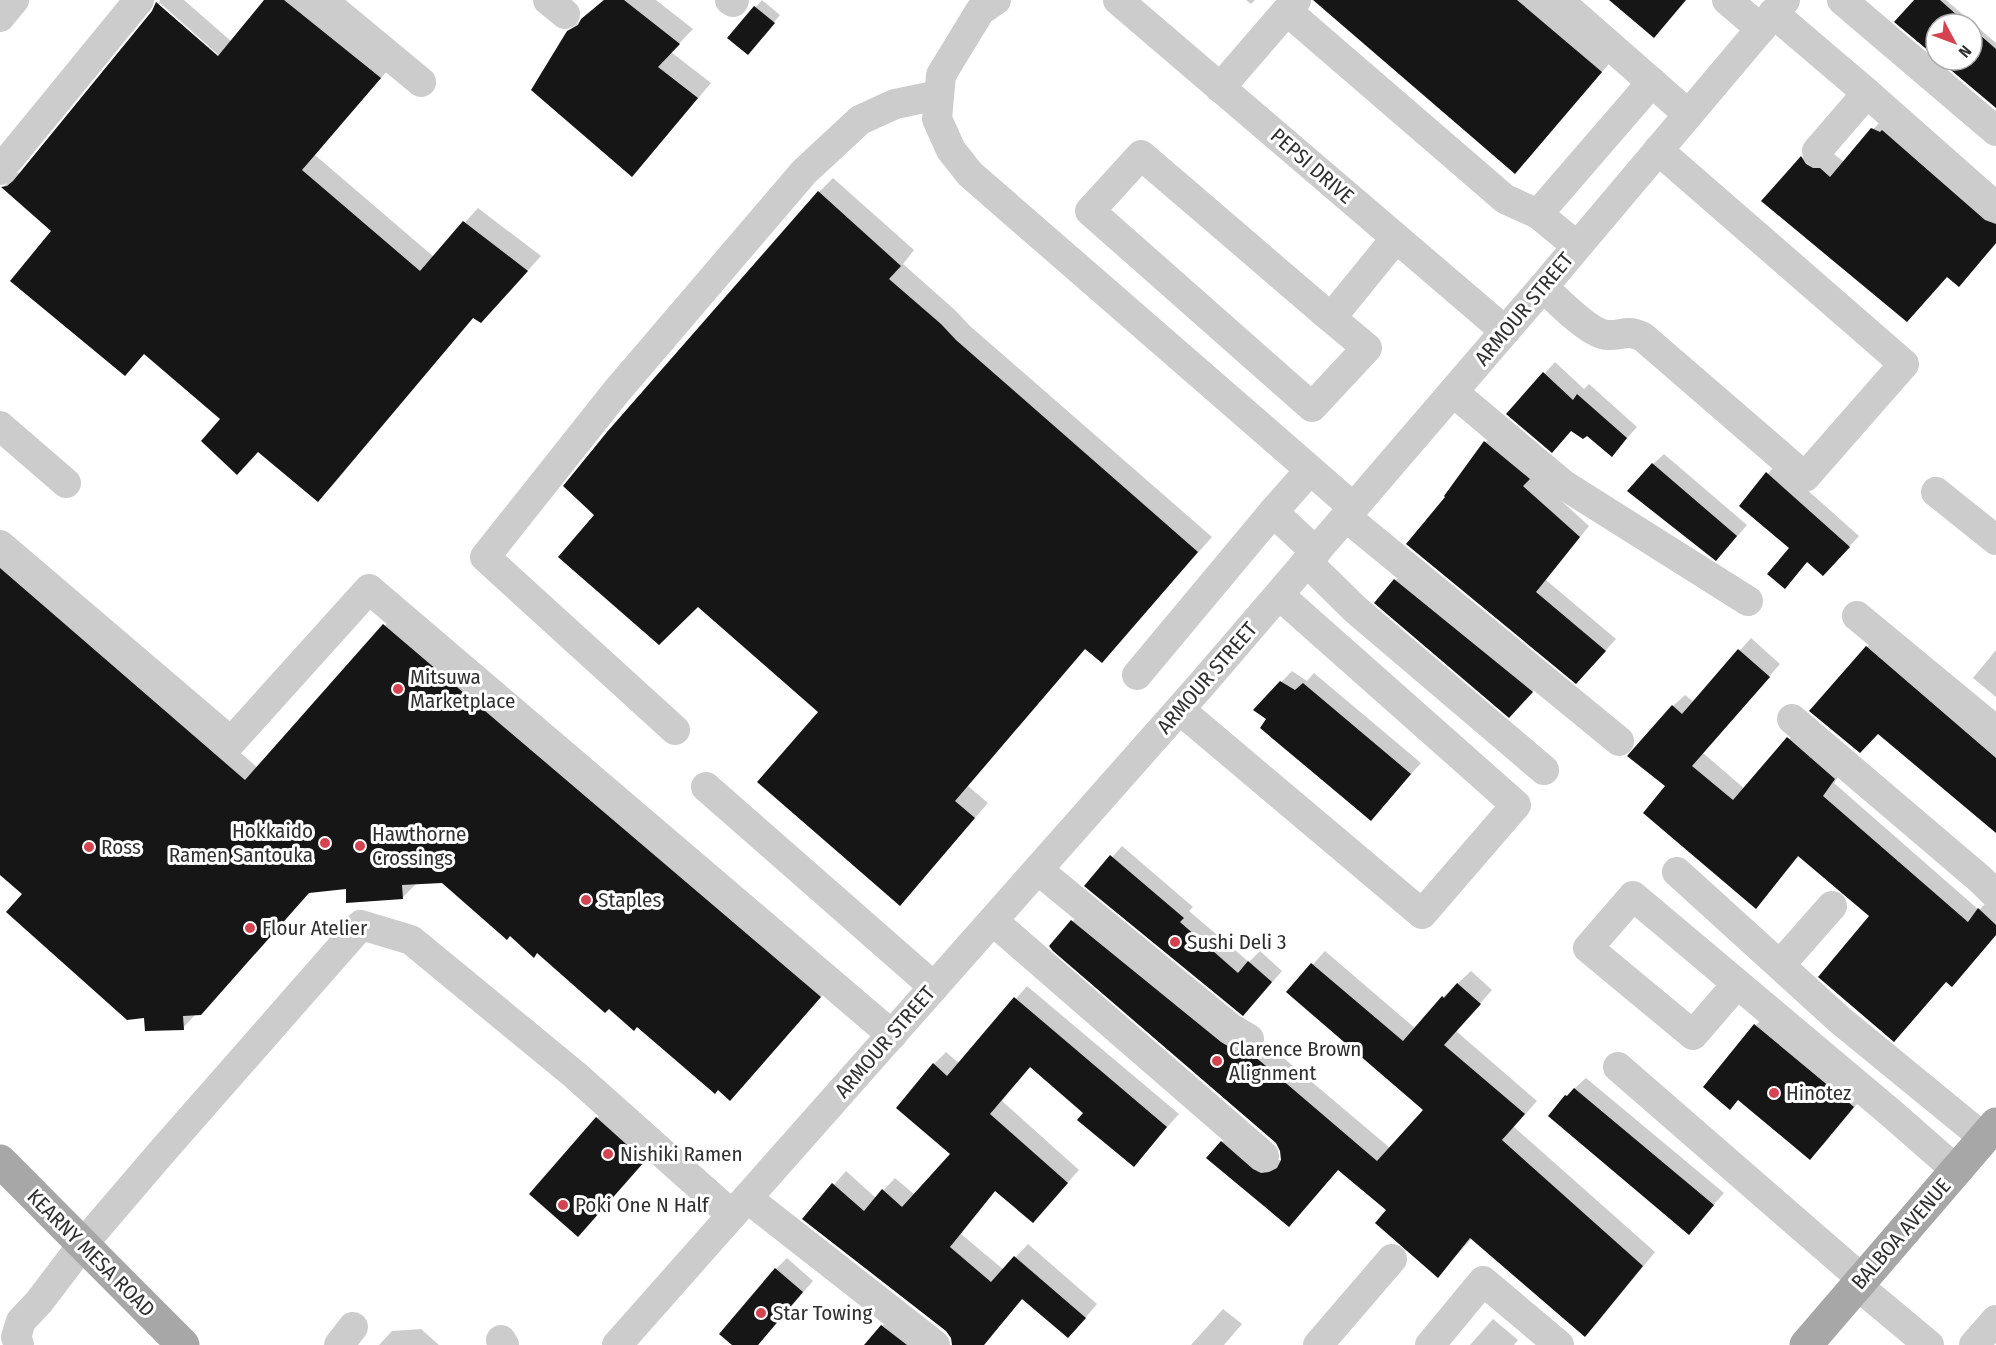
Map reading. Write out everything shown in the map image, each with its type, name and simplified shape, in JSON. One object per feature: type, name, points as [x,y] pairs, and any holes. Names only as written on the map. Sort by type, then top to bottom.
[{"type":"main road","name":"BALBOA AVENUE","points":[[1806,1345],[1990,1131]]},
{"type":"main road","name":"KEARNY MESA ROAD","points":[[0,1161],[183,1345]]},
{"type":"street","points":[[0,17],[15,0]]},
{"type":"street","points":[[0,170],[140,0]]},
{"type":"street","points":[[322,0],[421,82]]},
{"type":"street","points":[[996,0],[980,11],[941,75],[937,119],[951,150],[970,174],[1310,470],[1350,513],[1619,741]]},
{"type":"street","name":"PEPSI DRIVE","points":[[1118,0],[1505,331]]},
{"type":"street","points":[[1558,0],[1688,114]]},
{"type":"street","points":[[1727,0],[1773,14],[1996,207]]},
{"type":"street","points":[[1842,0],[1996,131]]},
{"type":"street","points":[[1215,83],[1287,4],[1505,199],[1538,214],[1577,246]]},
{"type":"street","name":"ARMOUR STREET","points":[[617,1345],[1180,710],[1543,287],[1773,14]]},
{"type":"street","points":[[1538,214],[1652,82]]},
{"type":"street","points":[[1817,151],[1867,93]]},
{"type":"street","points":[[675,730],[485,557],[616,392],[804,172],[860,120],[895,104],[939,95]]},
{"type":"street","points":[[1543,287],[1590,328],[1599,333],[1609,335],[1633,331],[1643,337],[1805,477],[1904,364],[1658,150]]},
{"type":"street","points":[[1141,155],[1331,318],[1367,348],[1312,408],[1090,211],[1141,155]]},
{"type":"street","points":[[1331,318],[1396,238]]},
{"type":"street","points":[[1453,392],[1564,485],[1748,601]]},
{"type":"street","points":[[0,426],[66,483]]},
{"type":"street","points":[[1137,675],[1310,470]]},
{"type":"street","points":[[1936,492],[1996,540]]},
{"type":"street","points":[[1273,512],[1356,610],[1544,770]]},
{"type":"street","points":[[0,544],[231,742],[369,589],[892,1035]]},
{"type":"street","points":[[1180,710],[1422,914],[1516,805],[1279,595]]},
{"type":"street","points":[[1857,616],[1996,731]]},
{"type":"street","points":[[1792,719],[1996,895]]},
{"type":"street","points":[[706,787],[934,987]]},
{"type":"street","points":[[1038,870],[1232,1029],[1249,1039]]},
{"type":"street","points":[[1677,872],[1841,1021],[1990,1131]]},
{"type":"street","points":[[1736,985],[1693,1035],[1588,948],[1633,896],[1956,1170]]},
{"type":"street","points":[[1780,965],[1832,906]]},
{"type":"street","points":[[993,921],[1264,1156]]},
{"type":"street","points":[[20,1345],[16,1336],[21,1321],[39,1302],[83,1244],[361,925],[411,940],[740,1207],[935,1345]]},
{"type":"street","points":[[1618,1067],[1929,1345]]},
{"type":"street","points":[[1318,1345],[1392,1259]]},
{"type":"street","points":[[1430,1345],[1483,1281],[1559,1345]]},
{"type":"street","points":[[1974,1345],[1996,1320]]},
{"type":"building","points":[[264,0],[284,0],[381,78],[302,170],[420,271],[463,221],[528,271],[481,323],[473,318],[318,502],[258,452],[237,475],[201,441],[220,419],[144,354],[125,376],[10,281],[51,231],[1,187],[13,181],[152,11],[156,2],[218,56]]},
{"type":"building","points":[[604,0],[624,0],[680,44],[658,67],[698,98],[632,177],[531,90],[567,31],[578,25],[581,19]]},
{"type":"building","points":[[1313,0],[1517,0],[1602,72],[1515,174]]},
{"type":"building","points":[[1609,0],[1686,0],[1654,38]]},
{"type":"building","points":[[1914,0],[1940,0],[1954,12],[1924,12],[1924,47],[1894,22]]},
{"type":"building","points":[[754,6],[775,23],[748,55],[727,38]]},
{"type":"building","points":[[1984,38],[1996,49],[1996,108],[1953,72],[1984,72]]},
{"type":"building","points":[[1871,128],[1880,132],[1882,130],[1985,220],[1996,224],[1996,243],[1959,287],[1947,277],[1907,322],[1761,201],[1801,156],[1806,164],[1813,168],[1820,168],[1830,177]]},
{"type":"building","points":[[818,191],[901,266],[889,279],[1198,552],[1102,663],[1085,649],[955,801],[975,818],[900,906],[757,782],[818,712],[698,607],[659,645],[558,557],[594,515],[563,486],[607,432]]},
{"type":"building","points":[[1543,372],[1573,400],[1577,394],[1627,438],[1612,457],[1587,436],[1583,439],[1571,431],[1552,453],[1506,414]]},
{"type":"building","points":[[1484,441],[1530,479],[1523,486],[1580,537],[1536,592],[1606,651],[1576,684],[1406,544],[1445,497]]},
{"type":"building","points":[[1652,463],[1737,536],[1716,561],[1627,491]]},
{"type":"building","points":[[1766,472],[1850,547],[1823,576],[1807,562],[1785,589],[1767,574],[1789,548],[1739,506]]},
{"type":"building","points":[[0,568],[245,780],[383,624],[821,997],[730,1101],[718,1090],[715,1094],[637,1027],[634,1031],[609,1009],[605,1013],[537,953],[534,958],[510,936],[507,940],[442,883],[402,885],[403,899],[346,903],[346,889],[309,893],[201,1015],[183,1016],[184,1030],[145,1031],[144,1018],[127,1020],[6,912],[22,894],[0,875]]},
{"type":"building","points":[[1394,579],[1533,692],[1509,718],[1374,603]]},
{"type":"building","points":[[1866,646],[1996,758],[1996,833],[1878,734],[1860,753],[1809,711]]},
{"type":"building","points":[[1738,649],[1770,677],[1692,766],[1733,800],[1787,737],[1835,779],[1823,796],[1968,922],[1978,908],[1996,925],[1996,935],[1952,987],[1946,982],[1894,1042],[1818,977],[1869,916],[1798,856],[1756,909],[1643,813],[1665,786],[1627,756],[1672,705],[1682,714]]},
{"type":"building","points":[[1280,681],[1295,690],[1303,683],[1411,774],[1371,821],[1260,728],[1266,719],[1253,710]]},
{"type":"building","name":"Sushi Deli 3","points":[[1110,855],[1184,918],[1180,922],[1238,973],[1248,961],[1272,982],[1243,1016],[1084,886]]},
{"type":"building","points":[[1071,920],[1221,1042],[1241,1054],[1253,1055],[1377,1161],[1423,1110],[1286,992],[1311,963],[1403,1041],[1442,996],[1444,998],[1457,983],[1481,1004],[1444,1045],[1525,1114],[1502,1140],[1643,1266],[1585,1337],[1470,1238],[1438,1278],[1375,1223],[1386,1210],[1338,1170],[1289,1227],[1206,1158],[1221,1141],[1253,1169],[1261,1173],[1269,1172],[1277,1168],[1281,1160],[1276,1143],[1053,951],[1049,946]]},
{"type":"building","points":[[1014,997],[1167,1127],[1134,1167],[1077,1120],[1083,1113],[1030,1067],[990,1114],[1068,1183],[1033,1223],[995,1191],[950,1247],[991,1282],[1014,1256],[1086,1318],[1068,1338],[1022,1299],[984,1345],[952,1345],[951,1338],[946,1331],[802,1219],[832,1183],[864,1211],[882,1189],[902,1207],[950,1154],[896,1108],[933,1063],[947,1076]]},
{"type":"building","name":"Hinotez","points":[[1754,1024],[1854,1107],[1810,1160],[1738,1100],[1730,1110],[1703,1087]]},
{"type":"building","points":[[1574,1088],[1714,1205],[1689,1235],[1548,1116],[1565,1095],[1567,1096]]},
{"type":"building","points":[[596,1117],[645,1161],[578,1237],[529,1194]]},
{"type":"building","name":"Star Towing","points":[[775,1268],[803,1292],[758,1345],[732,1345],[719,1334]]},
{"type":"building","points":[[881,1325],[907,1345],[864,1345]]},
{"type":"place","name":"Mitsuwa Marketplace","points":[[398,689]]},
{"type":"place","name":"Hokkaido Ramen Santouka","points":[[325,843]]},
{"type":"place","name":"Hawthorne Crossings","points":[[360,846]]},
{"type":"place","name":"Ross","points":[[89,847]]},
{"type":"place","name":"Staples","points":[[586,900]]},
{"type":"place","name":"Flour Atelier","points":[[250,928]]},
{"type":"place","name":"Sushi Deli 3","points":[[1175,942]]},
{"type":"place","name":"Clarence Brown Alignment","points":[[1217,1061]]},
{"type":"place","name":"Hinotez","points":[[1774,1093]]},
{"type":"place","name":"Nishiki Ramen","points":[[608,1154]]},
{"type":"place","name":"Poki One N Half","points":[[563,1205]]},
{"type":"place","name":"Star Towing","points":[[761,1313]]}]
